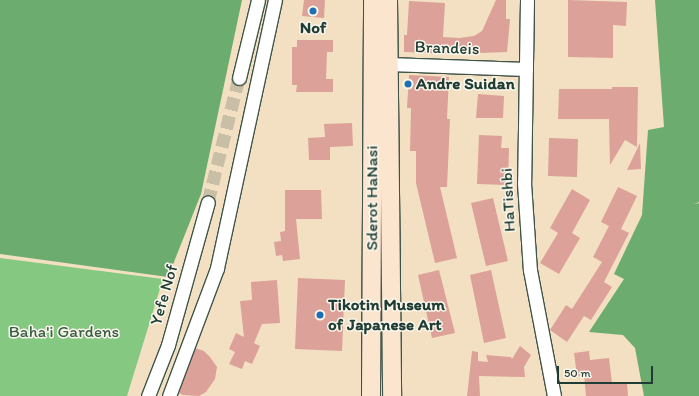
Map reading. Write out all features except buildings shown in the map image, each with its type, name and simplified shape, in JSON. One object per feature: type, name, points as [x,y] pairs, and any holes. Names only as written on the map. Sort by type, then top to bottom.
[{"type":"street","points":[[238,78],[258,0]]},
{"type":"street","points":[[169,396],[217,268],[227,214],[274,0]]},
{"type":"street","name":"Sderot HaNasi","points":[[371,396],[374,50],[373,0]]},
{"type":"street","name":"Sderot HaNasi","points":[[388,0],[392,396]]},
{"type":"street","name":"HaTishbi","points":[[527,0],[524,183],[530,270],[554,396]]},
{"type":"street","points":[[374,50],[380,59],[389,64]]},
{"type":"street","name":"Brandeis","points":[[389,64],[526,69]]},
{"type":"street","name":"Yefe Nof","points":[[148,396],[168,345],[208,202]]},
{"type":"green space","points":[[0,0],[242,0],[201,194],[168,277],[0,254]]},
{"type":"green space","points":[[655,0],[699,0],[699,202],[694,204],[699,203],[699,396],[644,396],[635,348],[623,335],[589,332],[624,279],[614,274],[642,215],[648,130],[664,127]]},
{"type":"green space","name":"Baha'i Gardens","points":[[0,258],[163,279],[127,396],[0,396]]},
{"type":"tunnel","points":[[208,202],[239,78]]},
{"type":"place","name":"Nof","points":[[313,11]]},
{"type":"place","name":"Andre Suidan","points":[[408,84]]},
{"type":"place","name":"Tikotin Museum of Japanese Art","points":[[320,315]]}]
